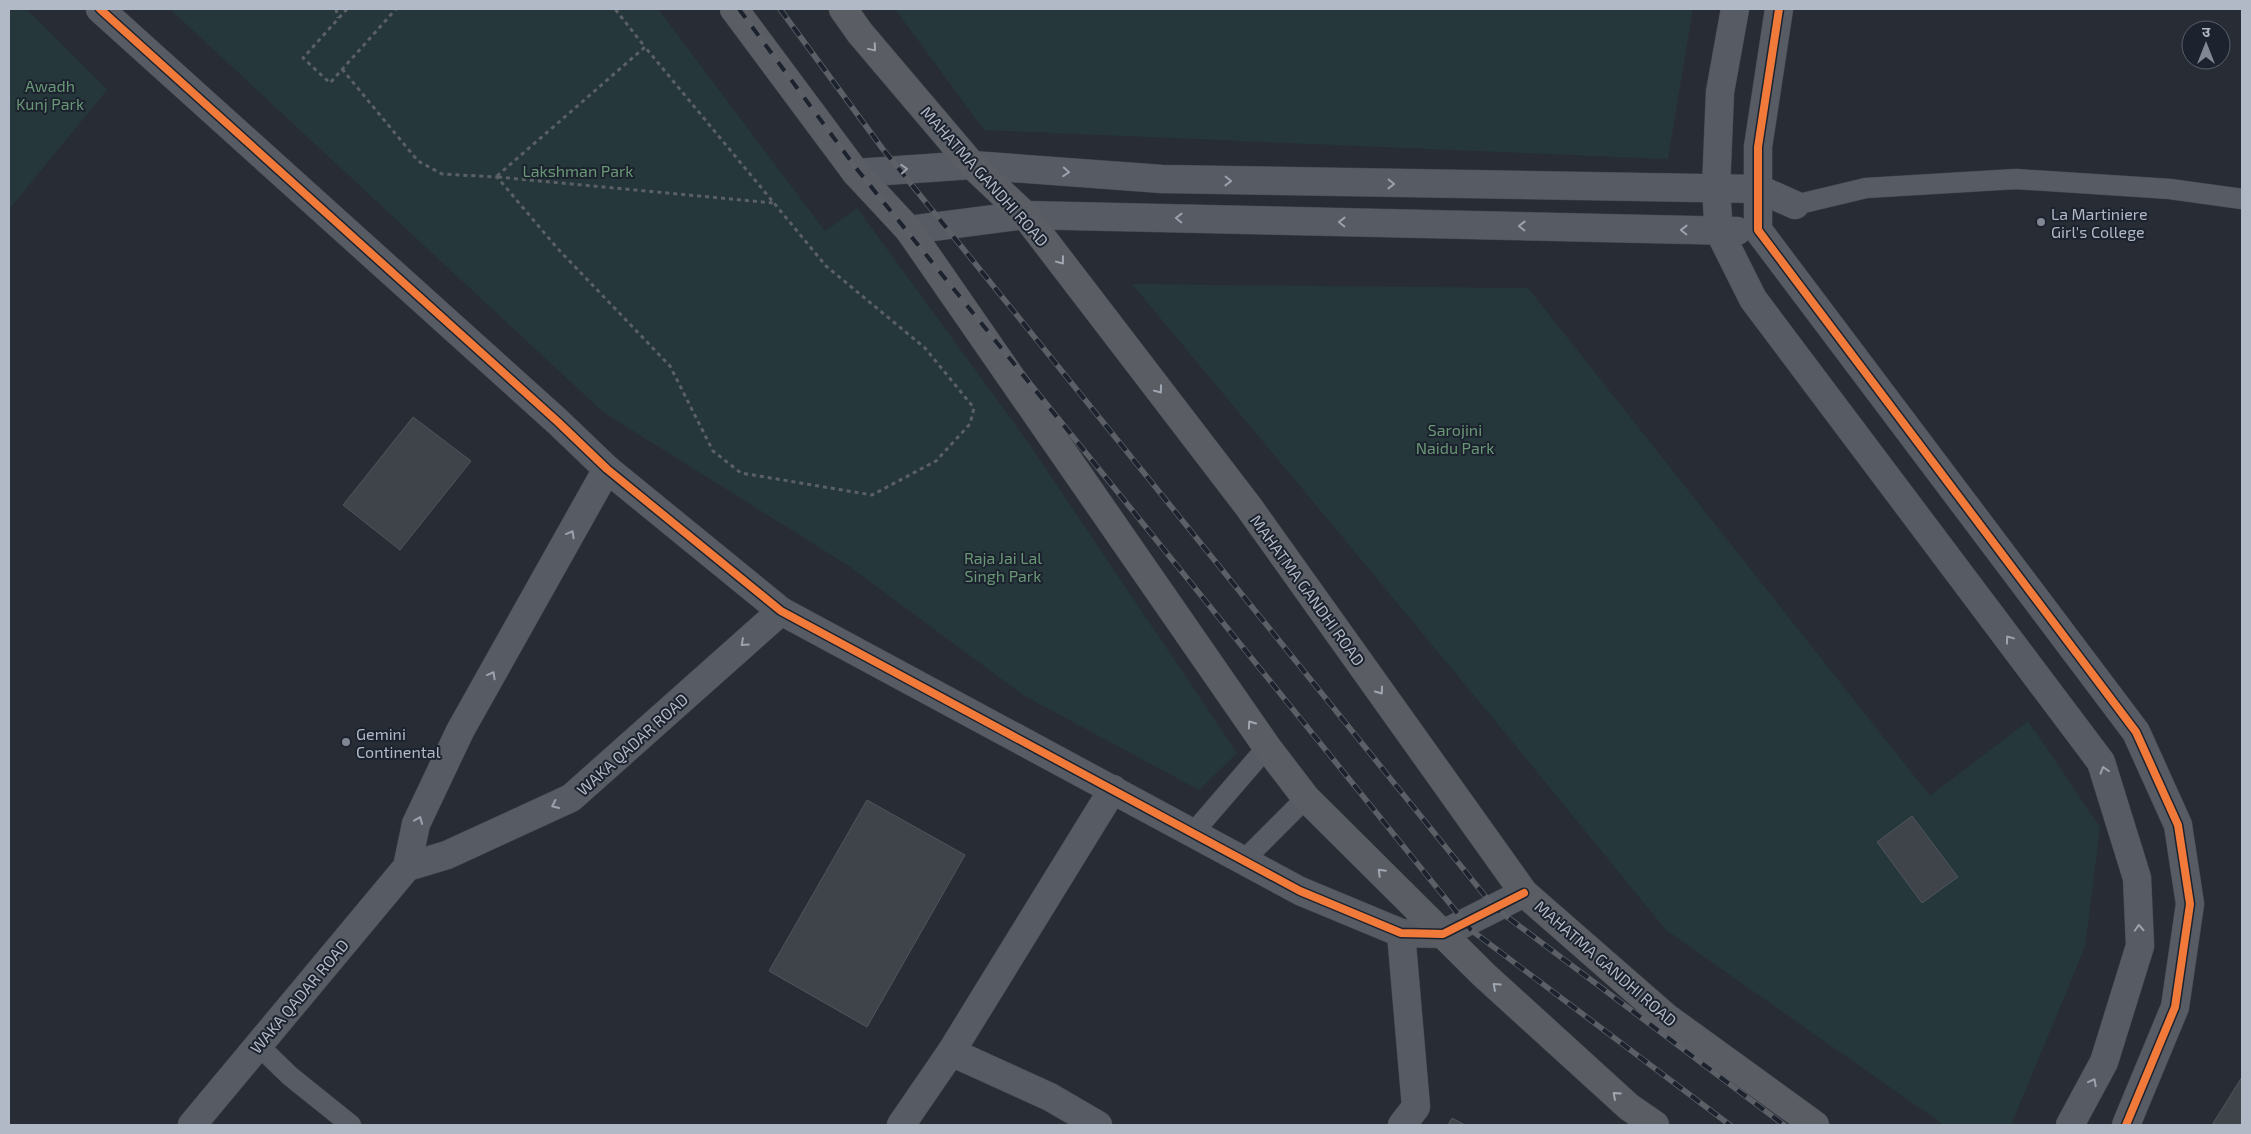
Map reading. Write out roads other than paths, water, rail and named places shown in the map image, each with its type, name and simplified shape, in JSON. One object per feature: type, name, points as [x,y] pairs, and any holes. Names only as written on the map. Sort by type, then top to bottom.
[{"type":"main road","points":[[734,9],[856,173],[909,230],[1267,747],[1306,798],[1484,975],[1629,1107],[1655,1125]]},
{"type":"main road","name":"MAHATMA GANDHI ROAD","points":[[844,9],[860,33],[972,165],[1025,214],[1248,506],[1524,893],[1666,1017],[1815,1125]]},
{"type":"street","points":[[100,9],[608,469],[781,611],[1300,891],[1401,933],[1443,934],[1524,893]]},
{"type":"street","points":[[1735,9],[1720,92],[1716,189],[1719,231],[1753,300],[2101,762],[2137,878],[2140,946],[2104,1062],[2070,1125]]},
{"type":"street","points":[[1779,9],[1758,147],[1758,230],[2136,732],[2178,825],[2190,904],[2176,1007],[2126,1125]]},
{"type":"street","points":[[856,173],[972,165],[1162,179],[1759,189],[1795,205]]},
{"type":"street","points":[[909,230],[1025,214],[1719,231],[1758,230],[1795,205]]},
{"type":"street","name":"WAKA QADAR ROAD","points":[[192,1125],[407,867],[416,824],[460,731],[608,469]]},
{"type":"street","name":"WAKA QADAR ROAD","points":[[407,867],[447,855],[571,798],[781,611]]},
{"type":"street","points":[[901,1125],[951,1052],[1113,789]]},
{"type":"street","points":[[1401,933],[1416,1107],[1402,1125]]},
{"type":"street","points":[[951,1052],[1050,1097],[1098,1125]]},
{"type":"lane","points":[[1795,205],[1866,188],[2016,179],[2170,189],[2242,199]]},
{"type":"lane","points":[[1193,833],[1267,747]]},
{"type":"lane","points":[[1244,860],[1306,798]]},
{"type":"lane","points":[[258,1045],[290,1076],[351,1125]]},
{"type":"railway","points":[[739,9],[856,168],[1471,930],[1730,1125]]},
{"type":"railway","points":[[780,9],[882,148],[1494,907],[1784,1125]]},
{"type":"place","name":"La Martiniere Girl's College","points":[[2041,222]]},
{"type":"place","name":"Gemini Continental","points":[[346,742]]},
{"type":"park label","name":"Awadh Kunj Park","points":[[50,94]]},
{"type":"park label","name":"Lakshman Park","points":[[578,170]]},
{"type":"park label","name":"Sarojini Naidu Park","points":[[1455,438]]},
{"type":"park label","name":"Raja Jai Lal Singh Park","points":[[1003,566]]}]
